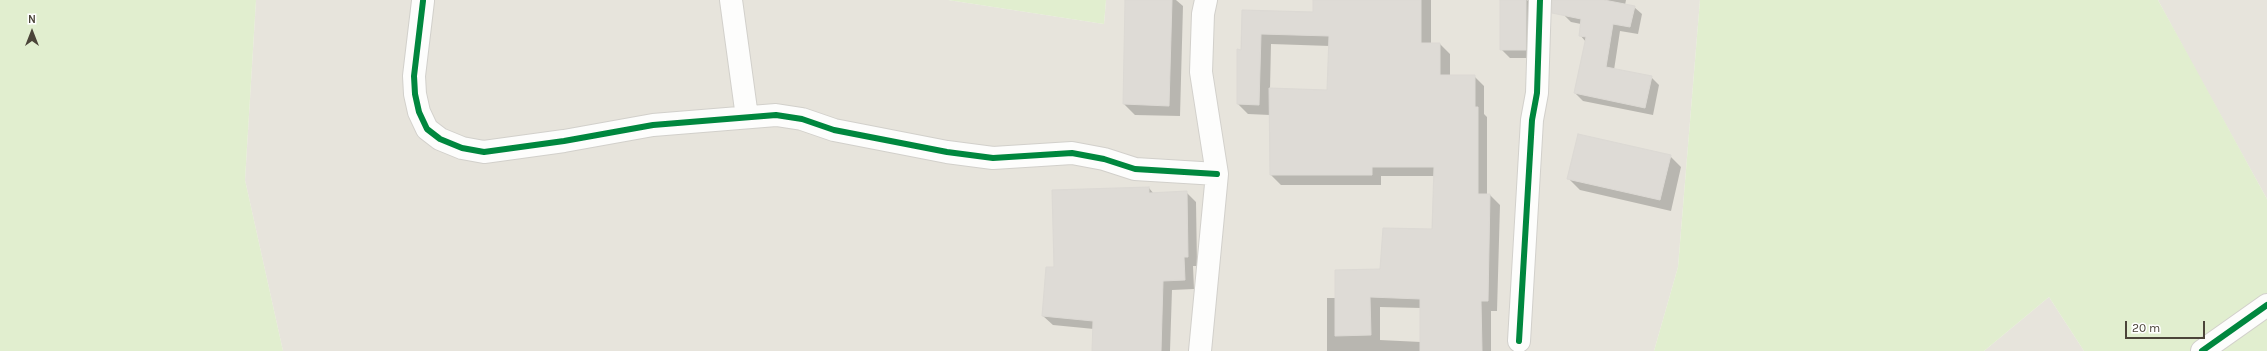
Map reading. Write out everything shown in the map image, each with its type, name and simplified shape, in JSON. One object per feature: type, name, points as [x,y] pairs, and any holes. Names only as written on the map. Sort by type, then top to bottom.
[{"type":"street","points":[[731,0],[747,117]]},
{"type":"street","points":[[1200,351],[1217,174],[1201,72],[1203,14],[1206,0]]},
{"type":"street","points":[[1519,342],[1532,120],[1537,93],[1540,0]]},
{"type":"street","points":[[422,1],[414,76],[414,94],[419,112],[427,129],[440,139],[462,148],[484,152],[564,142],[653,125],[776,115],[802,119],[834,130],[947,152],[993,158],[1072,152],[1135,169],[1217,174]]},
{"type":"street","points":[[2202,351],[2267,305]]},
{"type":"shaded area","points":[[256,0],[948,0],[1104,24],[1106,0],[1700,0],[1678,267],[1654,351],[283,351],[245,180]]},
{"type":"shaded area","points":[[2158,0],[2267,0],[2267,199],[2195,69]]},
{"type":"shaded area","points":[[2049,297],[2084,351],[1984,351]]},
{"type":"green space","points":[[0,0],[256,0],[245,180],[283,351],[0,351]]},
{"type":"green space","points":[[948,0],[1106,0],[1104,24]]},
{"type":"green space","points":[[1700,0],[2158,0],[2267,199],[2267,351],[2084,351],[2049,297],[1984,351],[1654,351],[1678,267]]},
{"type":"building","points":[[1125,0],[1172,0],[1169,106],[1123,104]]},
{"type":"building","points":[[1313,0],[1421,0],[1421,43],[1440,43],[1440,75],[1475,75],[1475,107],[1478,107],[1478,194],[1490,194],[1488,301],[1481,301],[1482,351],[1420,351],[1420,299],[1370,297],[1371,335],[1335,336],[1335,270],[1380,269],[1383,228],[1432,229],[1434,167],[1372,167],[1372,175],[1270,175],[1269,88],[1327,90],[1329,36],[1261,34],[1259,105],[1237,104],[1237,49],[1241,50],[1242,10],[1313,12]]},
{"type":"building","points":[[1500,0],[1526,0],[1526,50],[1500,50]]},
{"type":"building","points":[[1552,0],[1604,0],[1635,6],[1630,27],[1613,24],[1606,67],[1652,76],[1645,108],[1574,93],[1586,37],[1579,36],[1581,19],[1552,13]]},
{"type":"building","points":[[1578,134],[1671,155],[1660,200],[1567,179]]},
{"type":"building","points":[[1149,187],[1149,193],[1187,191],[1188,257],[1184,257],[1185,280],[1163,281],[1161,351],[1092,351],[1093,321],[1042,316],[1046,267],[1054,267],[1052,190]]},
{"type":"cycle path","points":[[1519,341],[1532,120],[1537,93],[1540,0]]},
{"type":"cycle path","points":[[423,1],[414,76],[415,94],[419,112],[427,129],[440,139],[462,148],[484,152],[564,141],[653,125],[776,115],[802,119],[834,130],[947,152],[993,158],[1072,153],[1104,159],[1135,169],[1217,174]]},
{"type":"cycle path","points":[[2202,351],[2267,305]]}]
